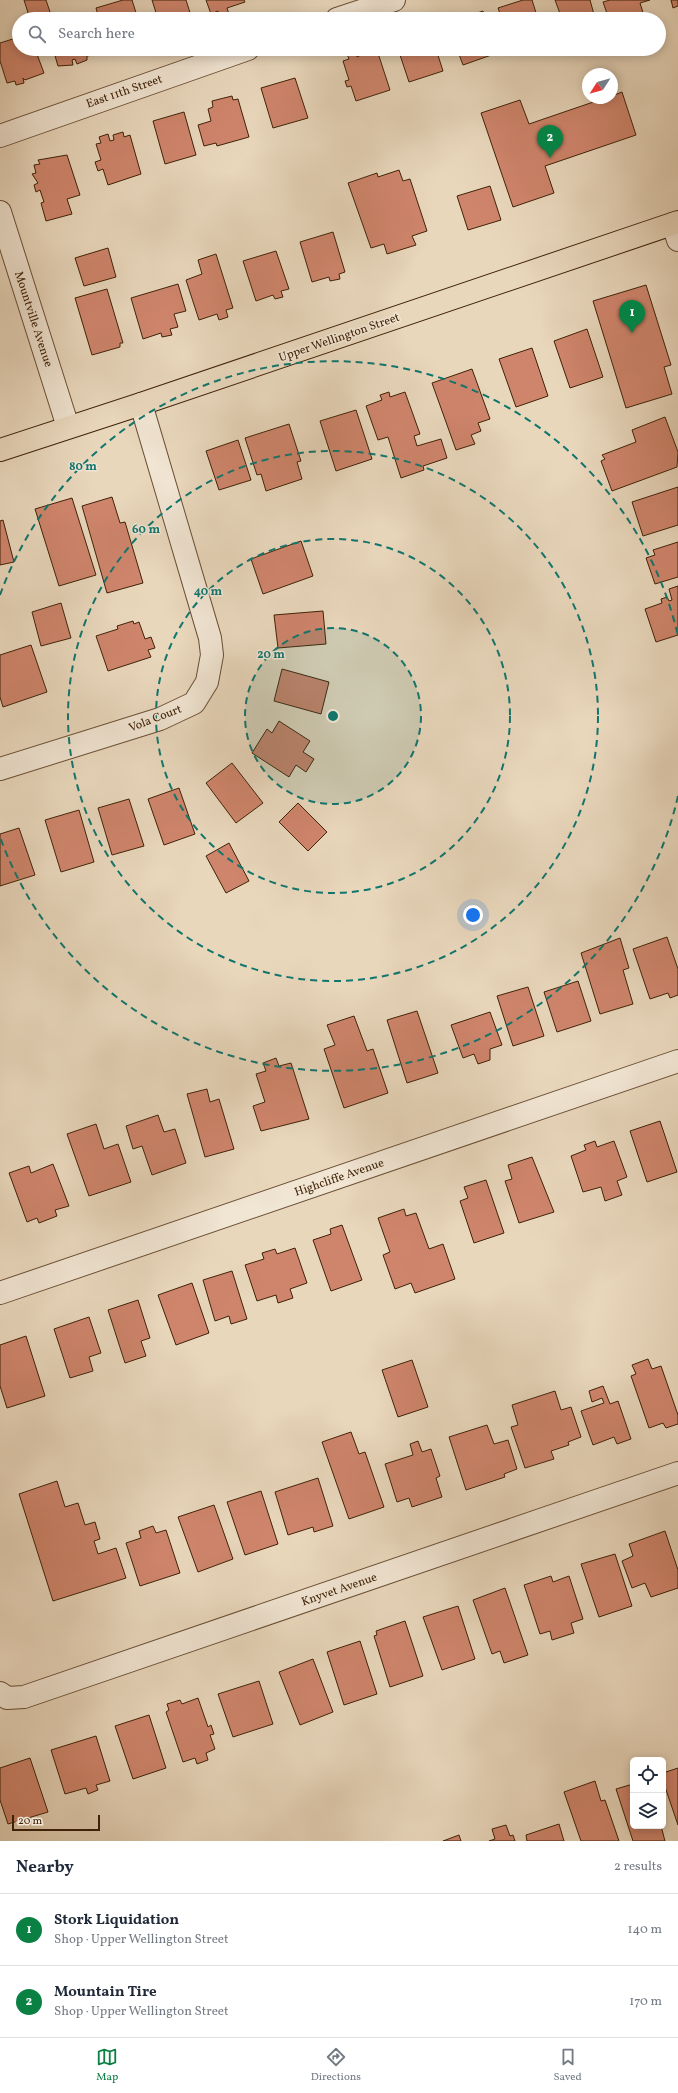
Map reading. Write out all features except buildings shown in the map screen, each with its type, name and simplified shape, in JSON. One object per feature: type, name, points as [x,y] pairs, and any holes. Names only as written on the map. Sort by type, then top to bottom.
[{"type":"main road","name":"Upper Wellington Street","points":[[0,450],[676,229]]},
{"type":"street","points":[[358,12],[394,0]]},
{"type":"street","name":"East 11th Street","points":[[0,136],[228,56]]},
{"type":"street","name":"Mountville Avenue","points":[[0,212],[68,427]]},
{"type":"street","name":"Vola Court","points":[[0,769],[160,719],[194,703],[207,682],[212,655],[210,638],[142,404]]},
{"type":"street","name":"Highcliffe Avenue","points":[[0,1293],[678,1061]]},
{"type":"street","name":"Knyvet Avenue","points":[[0,1693],[6,1698],[24,1697],[678,1473]]},
{"type":"place","name":"Mountain Tire","points":[[550,158]]},
{"type":"place","name":"Stork Liquidation","points":[[632,333]]}]
